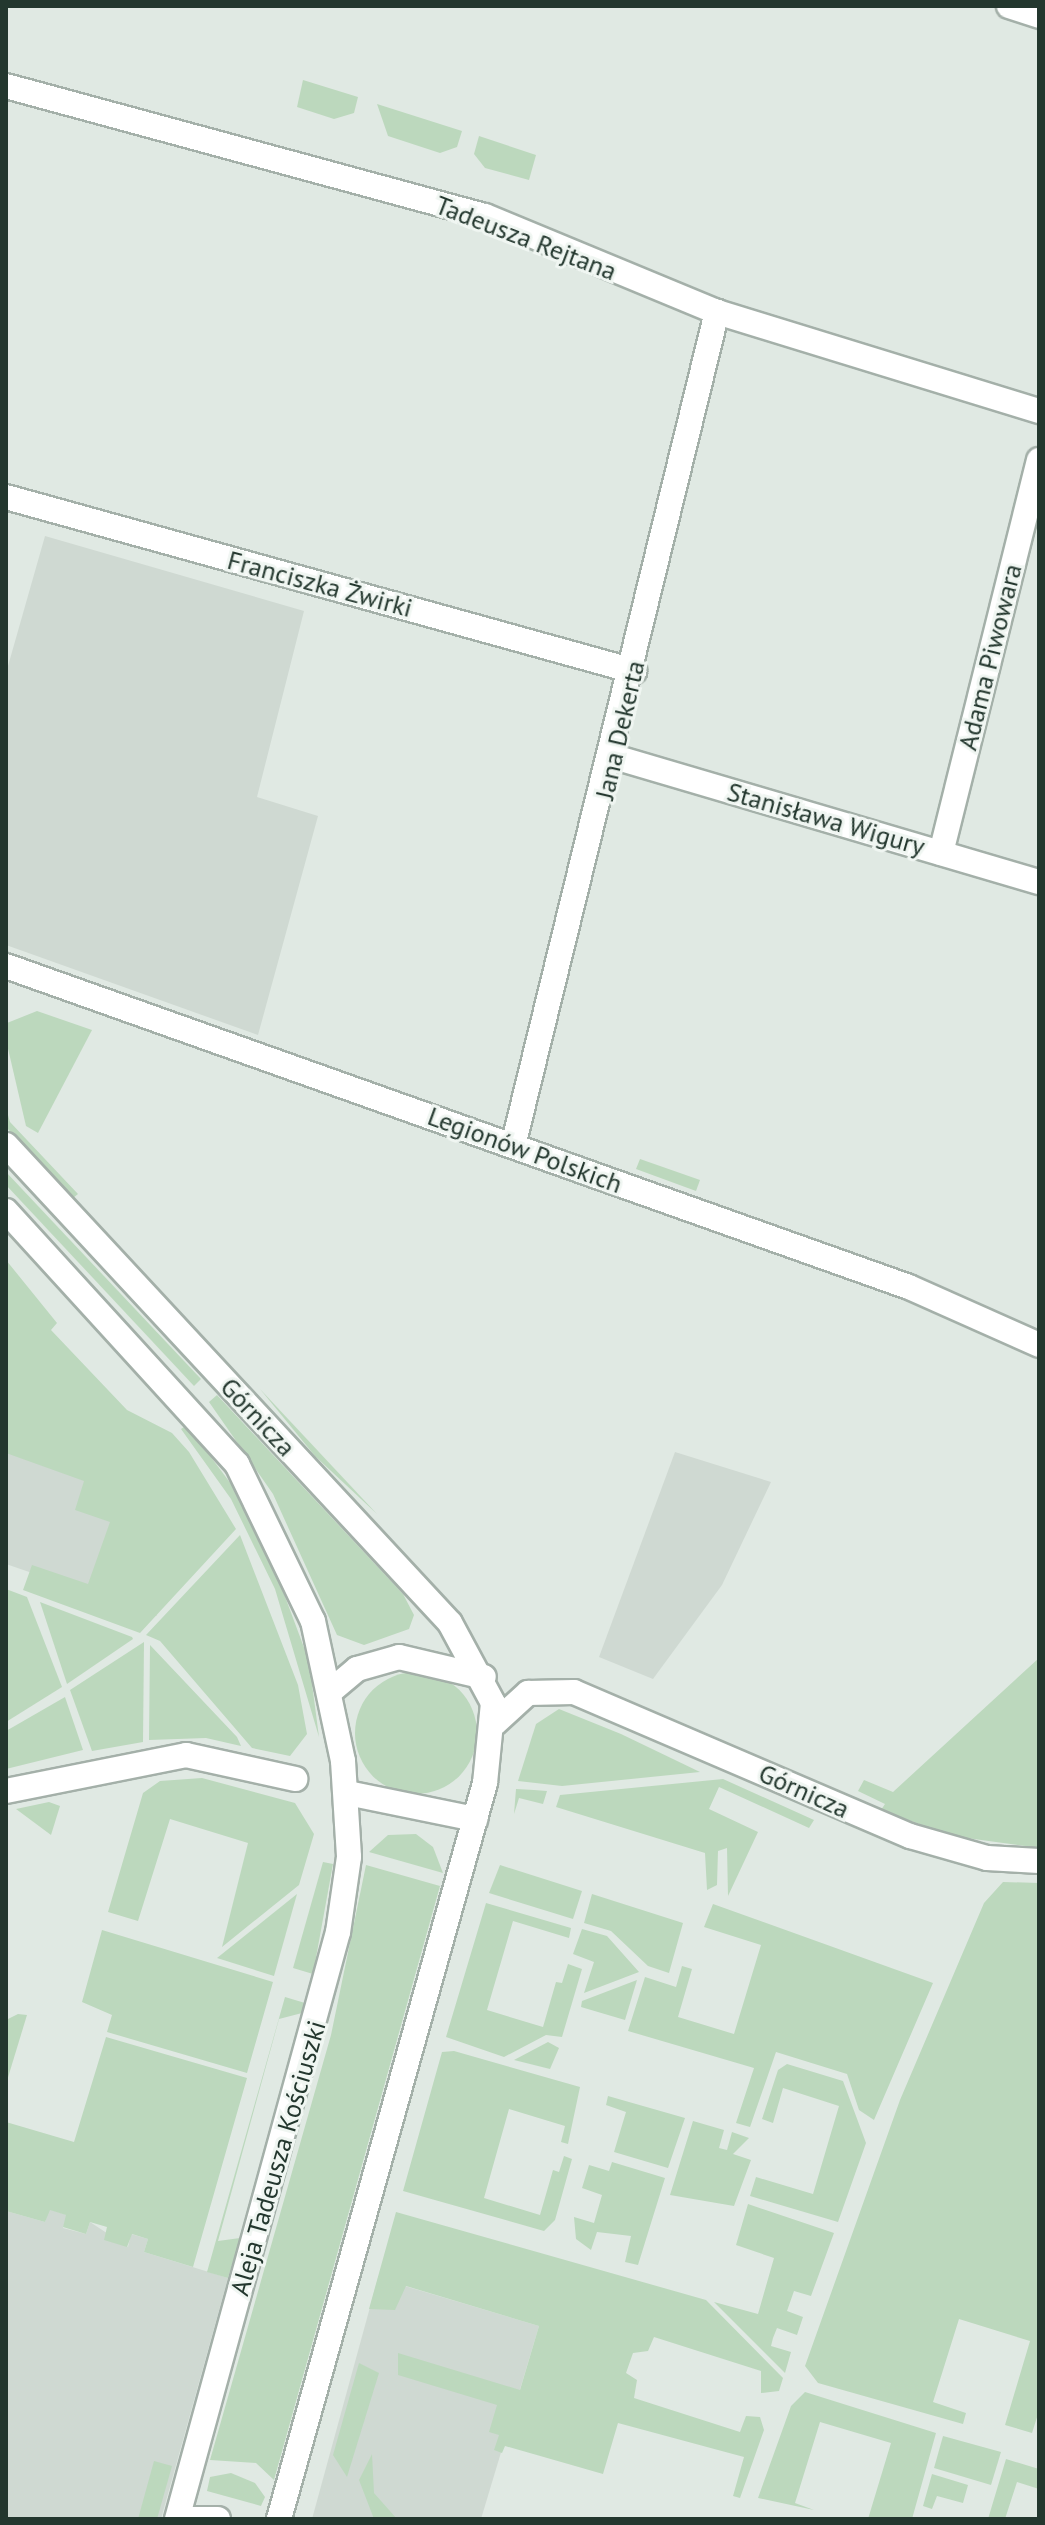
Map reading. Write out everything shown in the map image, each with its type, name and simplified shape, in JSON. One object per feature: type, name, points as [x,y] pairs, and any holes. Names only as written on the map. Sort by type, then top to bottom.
[{"type":"street","points":[[1009,6],[1039,16]]},
{"type":"street","name":"Tadeusza Rejtana","points":[[6,86],[485,216],[717,312],[1039,411]]},
{"type":"street","name":"Jana Dekerta","points":[[513,1146],[614,757],[669,530],[668,496],[717,312]]},
{"type":"street","name":"Adama Piwowara","points":[[941,853],[1039,460]]},
{"type":"street","name":"Franciszka Żwirki","points":[[6,497],[634,671]]},
{"type":"street","name":"Stanisława Wigury","points":[[614,757],[1039,882]]},
{"type":"street","name":"Legionów Polskich","points":[[8,969],[909,1287],[1039,1345]]},
{"type":"street","name":"Górnicza","points":[[11,1154],[440,1612],[484,1677]]},
{"type":"street","name":"Górnicza","points":[[6,1211],[237,1464],[300,1586],[332,1690]]},
{"type":"street","points":[[279,2519],[475,1819],[495,1723],[484,1677],[399,1657],[357,1669],[332,1690],[347,1793],[475,1819]]},
{"type":"street","name":"Górnicza","points":[[495,1723],[528,1693],[574,1692],[910,1836],[987,1858],[1039,1861]]},
{"type":"street","points":[[6,1791],[186,1755],[295,1779]]},
{"type":"street","name":"Aleja Tadeusza Kościuszki","points":[[177,2519],[327,1982],[349,1857],[347,1793]]},
{"type":"street","points":[[187,2519],[218,2519]]},
{"type":"shaded area","points":[[45,536],[304,611],[257,797],[318,816],[258,1035],[6,945],[6,673]]},
{"type":"shaded area","points":[[6,1282],[157,1616],[6,1564]]},
{"type":"shaded area","points":[[675,1452],[771,1482],[722,1585],[653,1679],[599,1657]]},
{"type":"shaded area","points":[[49,2209],[67,2215],[63,2228],[86,2234],[90,2222],[128,2247],[131,2234],[148,2239],[144,2252],[228,2278],[161,2519],[6,2519],[6,2211],[45,2222]]},
{"type":"shaded area","points":[[378,2278],[539,2326],[481,2519],[312,2519]]},
{"type":"green space","points":[[303,80],[358,97],[354,113],[334,119],[297,107]]},
{"type":"green space","points":[[377,104],[462,131],[457,147],[440,153],[388,136]]},
{"type":"green space","points":[[479,136],[536,155],[529,180],[485,168],[474,154]]},
{"type":"green space","points":[[37,1011],[92,1030],[38,1133],[26,1126],[6,1040],[7,1023]]},
{"type":"green space","points":[[6,1108],[10,1122],[78,1194],[73,1198],[6,1127]]},
{"type":"green space","points":[[640,1159],[700,1180],[696,1191],[636,1169]]},
{"type":"green space","points":[[6,1172],[201,1379],[194,1386],[6,1185]]},
{"type":"green space","points":[[6,1260],[57,1323],[51,1330],[127,1410],[172,1433],[189,1452],[236,1529],[140,1633],[23,1590],[32,1565],[88,1584],[110,1522],[75,1510],[84,1481],[6,1453]]},
{"type":"green space","points":[[260,1389],[377,1514],[315,1456]]},
{"type":"green space","points":[[217,1395],[403,1594],[414,1615],[409,1629],[364,1645],[337,1635],[273,1494],[209,1402]]},
{"type":"green space","points":[[187,1425],[234,1488],[274,1567],[309,1661],[319,1737],[275,1589],[231,1499],[181,1429]]},
{"type":"green space","points":[[240,1535],[298,1685],[307,1734],[290,1756],[252,1748],[160,1641],[146,1635]]},
{"type":"green space","points":[[6,1589],[27,1597],[62,1687],[6,1722]]},
{"type":"green space","points":[[40,1602],[132,1637],[133,1639],[67,1684]]},
{"type":"green space","points":[[144,1642],[143,1742],[92,1751],[70,1690]]},
{"type":"green space","points":[[150,1645],[237,1737],[241,1746],[206,1738],[149,1740]]},
{"type":"green space","points":[[1039,1658],[1039,1848],[952,1836],[881,1810],[885,1804],[858,1791],[864,1780],[893,1792]]},
{"type":"green space","points":[[416,1672],[439,1677],[459,1690],[472,1710],[477,1733],[472,1756],[459,1776],[439,1789],[416,1794],[393,1789],[373,1776],[360,1756],[355,1733],[360,1710],[373,1690],[393,1677]]},
{"type":"green space","points":[[65,1697],[83,1750],[6,1769],[6,1731]]},
{"type":"green space","points":[[559,1709],[621,1734],[700,1772],[562,1786],[518,1781],[536,1724]]},
{"type":"green space","points":[[202,1778],[295,1803],[314,1834],[299,1885],[222,1947],[248,1843],[170,1819],[138,1921],[108,1912],[143,1793],[160,1781]]},
{"type":"green space","points":[[723,1779],[814,1820],[809,1828],[719,1787],[709,1809],[758,1832],[728,1896],[727,1848],[718,1851],[717,1885],[707,1890],[705,1853],[556,1807],[560,1795]]},
{"type":"green space","points":[[516,1789],[547,1791],[543,1804],[519,1798],[514,1814]]},
{"type":"green space","points":[[49,1802],[60,1806],[51,1835],[16,1809]]},
{"type":"green space","points":[[416,1834],[433,1847],[443,1873],[369,1852],[388,1835]]},
{"type":"green space","points":[[323,1862],[333,1864],[313,1974],[293,1968]]},
{"type":"green space","points":[[366,1865],[440,1886],[274,2480],[256,2463],[210,2460],[331,2035]]},
{"type":"green space","points":[[500,1865],[582,1891],[573,1919],[489,1893]]},
{"type":"green space","points":[[1003,1882],[1039,1883],[1039,2411],[1032,2433],[1005,2425],[1030,2341],[959,2319],[933,2402],[966,2413],[963,2424],[818,2383],[805,2366],[900,2100],[984,1903]]},
{"type":"green space","points":[[297,1894],[274,1976],[217,1958]]},
{"type":"green space","points":[[592,1894],[683,1923],[669,1973],[648,1966],[611,1931],[584,1923]]},
{"type":"green space","points":[[486,1903],[571,1928],[569,1938],[513,1921],[487,2010],[543,2027],[556,1982],[562,1983],[568,1964],[582,1969],[562,2037],[546,2035],[504,2057],[446,2037]]},
{"type":"green space","points":[[713,1904],[933,1983],[874,2120],[859,2110],[847,2074],[776,2052],[750,2127],[736,2123],[754,2068],[628,2031],[645,1977],[676,1987],[682,1966],[692,1969],[678,2017],[734,2034],[761,1945],[704,1927]]},
{"type":"green space","points":[[582,1929],[607,1936],[639,1972],[584,1993],[594,1962],[573,1954]]},
{"type":"green space","points":[[102,1930],[273,1982],[247,2073],[107,2032],[112,2015],[82,2002]]},
{"type":"green space","points":[[637,1980],[625,2020],[581,2007],[582,2001]]},
{"type":"green space","points":[[285,1997],[305,2003],[302,2013],[279,2019],[218,2241],[240,2238],[228,2278],[207,2272]]},
{"type":"green space","points":[[18,2014],[27,2015],[6,2084],[6,2020]]},
{"type":"green space","points":[[106,2037],[247,2078],[193,2267],[144,2252],[148,2239],[132,2234],[127,2247],[104,2240],[107,2227],[90,2222],[86,2234],[63,2227],[66,2215],[50,2210],[45,2222],[6,2211],[6,2122],[74,2142]]},
{"type":"green space","points":[[548,2042],[559,2048],[550,2069],[514,2060]]},
{"type":"green space","points":[[454,2051],[580,2087],[568,2144],[561,2142],[565,2126],[509,2109],[484,2198],[540,2215],[553,2170],[559,2172],[564,2156],[572,2159],[555,2220],[544,2231],[403,2191],[442,2052]]},
{"type":"green space","points":[[787,2064],[843,2081],[866,2143],[838,2222],[750,2196],[756,2177],[813,2194],[839,2106],[783,2088],[773,2123],[762,2119],[778,2070]]},
{"type":"green space","points":[[608,2096],[685,2118],[668,2168],[614,2152],[626,2112],[606,2105]]},
{"type":"green space","points":[[693,2121],[724,2130],[719,2148],[727,2150],[732,2132],[749,2138],[733,2154],[751,2160],[734,2206],[670,2195]]},
{"type":"green space","points":[[612,2162],[665,2178],[638,2265],[625,2262],[631,2236],[597,2232],[591,2250],[576,2239],[574,2217],[594,2223],[602,2195],[582,2188],[589,2165],[609,2171]]},
{"type":"green space","points":[[748,2204],[834,2233],[811,2296],[794,2291],[787,2311],[803,2317],[797,2335],[777,2328],[773,2338],[771,2346],[791,2352],[785,2373],[714,2302],[758,2314],[774,2258],[736,2245]]},
{"type":"green space","points":[[396,2212],[706,2300],[783,2378],[779,2391],[761,2393],[761,2371],[654,2337],[648,2351],[633,2353],[626,2373],[637,2380],[634,2398],[740,2432],[746,2416],[760,2417],[764,2430],[740,2498],[733,2496],[744,2457],[618,2423],[603,2474],[505,2446],[502,2453],[494,2450],[499,2435],[489,2432],[497,2405],[398,2375],[398,2353],[520,2390],[539,2326],[406,2286],[395,2310],[369,2309]]},
{"type":"green space","points":[[359,2363],[379,2373],[347,2477],[333,2455]]},
{"type":"green space","points":[[805,2392],[936,2433],[912,2519],[868,2519],[891,2443],[820,2422],[795,2503],[814,2510],[758,2498],[791,2406]]},
{"type":"green space","points":[[943,2436],[1001,2452],[991,2485],[934,2468]]},
{"type":"green space","points":[[372,2454],[374,2493],[397,2519],[374,2519],[359,2480]]},
{"type":"green space","points":[[1006,2459],[1039,2469],[1039,2489],[1017,2482],[1005,2519],[988,2519]]},
{"type":"green space","points":[[154,2461],[172,2466],[157,2519],[138,2519]]},
{"type":"green space","points":[[231,2473],[255,2483],[265,2497],[261,2506],[207,2491],[210,2477]]},
{"type":"green space","points":[[932,2474],[968,2485],[963,2503],[937,2496],[932,2509],[923,2506]]}]
